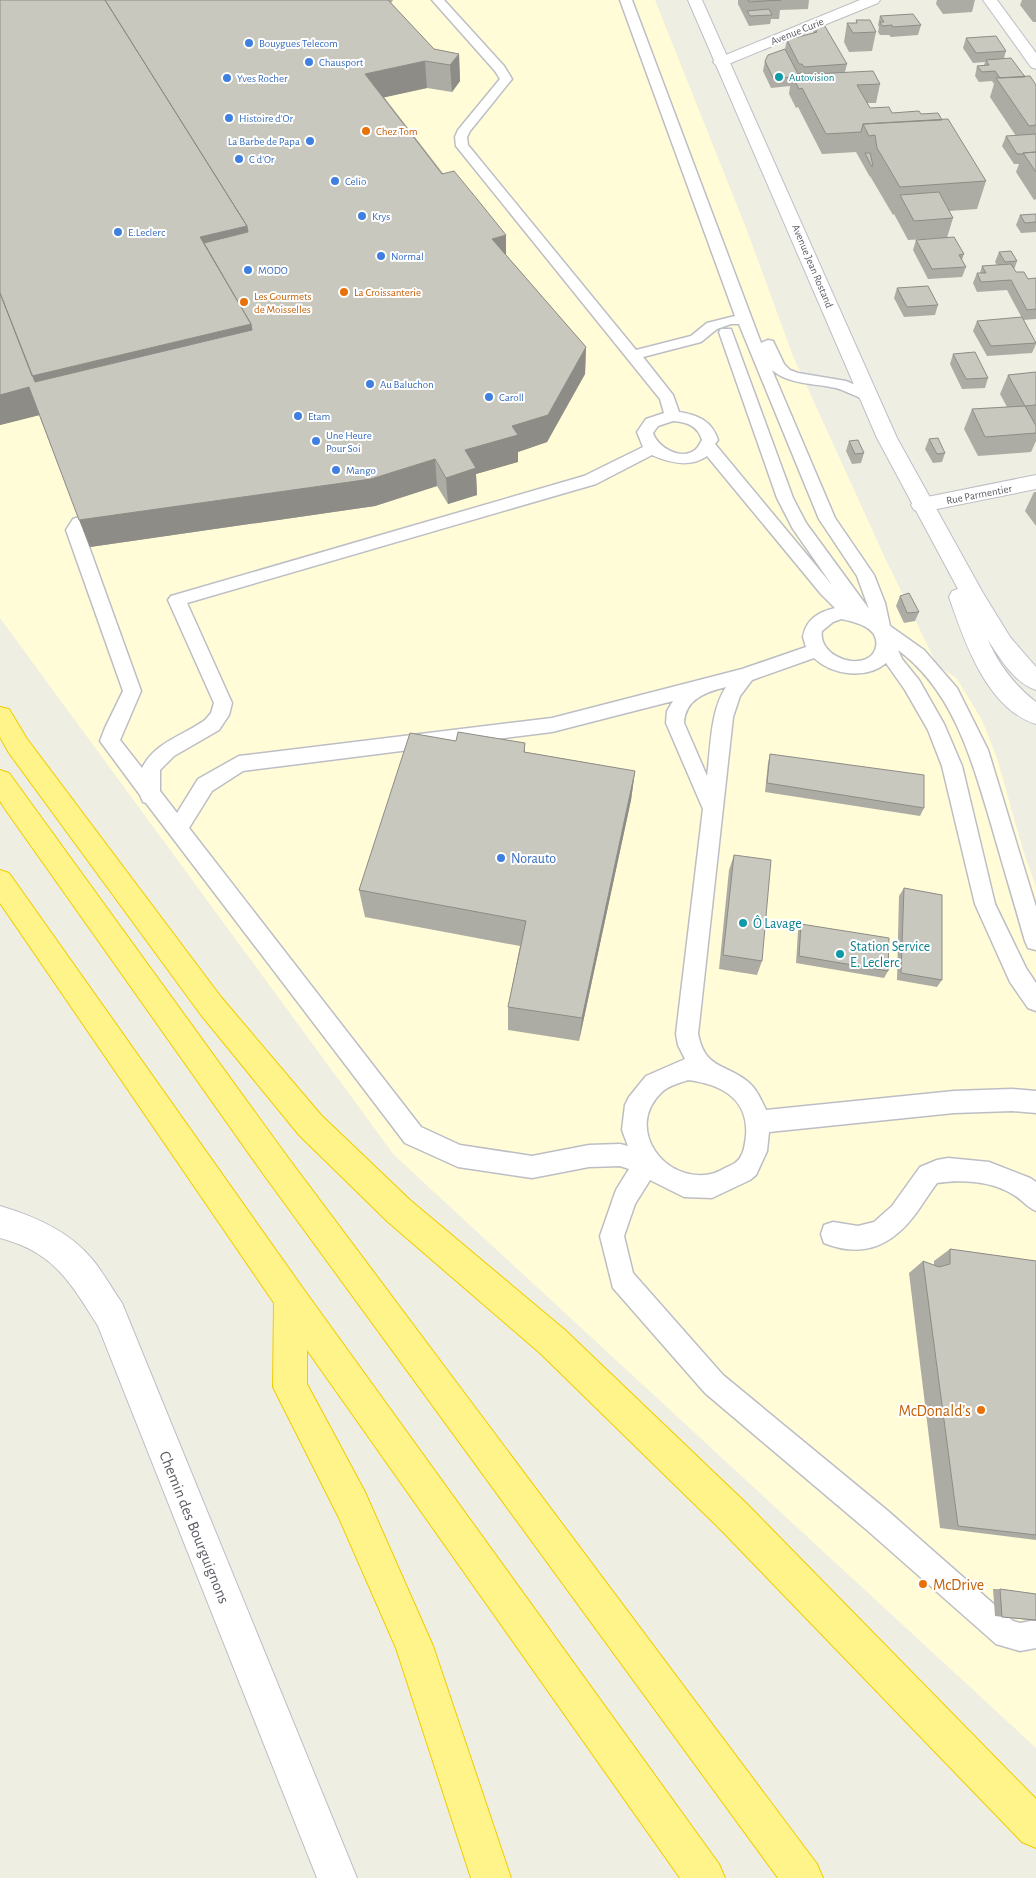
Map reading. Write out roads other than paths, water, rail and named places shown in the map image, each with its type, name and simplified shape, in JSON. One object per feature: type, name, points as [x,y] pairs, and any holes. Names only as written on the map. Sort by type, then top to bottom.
[{"type":"highway","points":[[0,716],[18,746],[205,999],[310,1124],[399,1211],[553,1342],[727,1510],[1036,1828]]},
{"type":"highway","points":[[0,780],[275,1165],[803,1878]]},
{"type":"highway","points":[[0,881],[290,1299],[705,1878]]},
{"type":"highway","points":[[290,1299],[290,1388],[352,1505],[414,1646],[491,1878]]},
{"type":"street","name":"Avenue Jean Rostand","points":[[695,0],[887,438],[934,530],[977,642],[995,675],[1008,692],[1036,716]]},
{"type":"street","name":"Avenue Curie","points":[[721,62],[873,0]]},
{"type":"street","points":[[990,0],[1036,64]]},
{"type":"street","name":"Rue Parmentier","points":[[922,505],[1036,482]]},
{"type":"street","name":"Avenue Jean Rostand","points":[[934,530],[1010,656],[1036,681]]},
{"type":"street","name":"Chemin des Bourguignons","points":[[0,1222],[17,1226],[49,1242],[79,1269],[110,1315],[336,1878]]},
{"type":"lane","points":[[438,0],[500,69],[506,79],[464,130],[461,137],[462,146],[668,398],[672,416]]},
{"type":"lane","points":[[626,0],[744,320],[827,519],[865,575],[876,603],[884,638],[884,654],[878,660],[869,665],[858,667],[834,663],[817,650],[812,633],[815,625],[830,614],[858,615]]},
{"type":"lane","points":[[633,355],[696,339],[712,326],[730,320],[744,320],[761,326],[777,366],[785,373],[795,377],[841,384],[869,396]]},
{"type":"lane","points":[[726,332],[785,498],[799,525],[858,615]]},
{"type":"lane","points":[[672,416],[681,417],[699,423],[709,434],[708,446],[702,452],[682,458],[665,456],[652,449],[646,442],[644,435],[646,428],[652,422],[672,416]]},
{"type":"lane","points":[[708,446],[827,590],[858,615],[874,622],[884,638],[894,662],[912,685],[937,729],[952,766],[985,904],[1018,975],[1036,1001]]},
{"type":"lane","points":[[150,796],[150,769],[160,756],[214,724],[222,713],[224,703],[177,600],[590,480],[652,449]]},
{"type":"lane","points":[[80,523],[74,530],[132,691],[129,703],[112,727],[110,742],[413,1135],[458,1156],[532,1167],[588,1156],[620,1155],[647,1162]]},
{"type":"lane","points":[[884,638],[918,655],[950,693],[978,750],[1036,941]]},
{"type":"lane","points":[[178,829],[205,785],[239,764],[552,725],[745,675],[817,650]]},
{"type":"lane","points":[[704,1070],[689,1045],[687,1034],[724,717],[731,694],[745,675]]},
{"type":"lane","points":[[699,687],[685,696],[675,714],[675,722],[713,809]]},
{"type":"lane","points":[[1008,692],[1036,720]]},
{"type":"lane","points":[[686,1069],[704,1070],[726,1078],[738,1086],[754,1109],[758,1122],[759,1134],[755,1154],[744,1171],[727,1182],[706,1188],[684,1186],[663,1177],[647,1162],[636,1143],[633,1126],[635,1109],[642,1093],[654,1082],[669,1073],[686,1069]]},
{"type":"lane","points":[[758,1122],[954,1102],[1012,1100],[1036,1102]]},
{"type":"lane","points":[[647,1162],[626,1198],[612,1236],[622,1279],[714,1384],[878,1521],[1006,1634],[1020,1637],[1036,1634]]},
{"type":"lane","points":[[833,1234],[860,1238],[880,1233],[900,1214],[928,1175],[934,1171],[968,1170],[1005,1178],[1023,1186],[1036,1200]]},
{"type":"place","name":"Bouygues Telecom","points":[[249,43]]},
{"type":"place","name":"Chausport","points":[[309,62]]},
{"type":"place","name":"Autovision","points":[[779,77]]},
{"type":"place","name":"Yves Rocher","points":[[227,78]]},
{"type":"place","name":"Histoire d'Or","points":[[229,118]]},
{"type":"place","name":"Chez Tom","points":[[366,131]]},
{"type":"place","name":"La Barbe de Papa","points":[[310,141]]},
{"type":"place","name":"C d'Or","points":[[239,159]]},
{"type":"place","name":"Celio","points":[[335,181]]},
{"type":"place","name":"Krys","points":[[362,216]]},
{"type":"place","name":"E.Leclerc","points":[[118,232]]},
{"type":"place","name":"Normal","points":[[381,256]]},
{"type":"place","name":"MODO","points":[[248,270]]},
{"type":"place","name":"La Croissanterie","points":[[344,292]]},
{"type":"place","name":"Les Gourmets de Moisselles","points":[[244,302]]},
{"type":"place","name":"Au Baluchon","points":[[370,384]]},
{"type":"place","name":"Caroll","points":[[489,397]]},
{"type":"place","name":"Etam","points":[[298,416]]},
{"type":"place","name":"Une Heure Pour Soi","points":[[316,441]]},
{"type":"place","name":"Mango","points":[[336,470]]},
{"type":"place","name":"Norauto","points":[[501,858]]},
{"type":"place","name":"Ô Lavage","points":[[743,923]]},
{"type":"place","name":"Station Service E. Leclerc","points":[[840,954]]},
{"type":"place","name":"McDonald's","points":[[981,1410]]},
{"type":"place","name":"McDrive","points":[[923,1584]]}]
